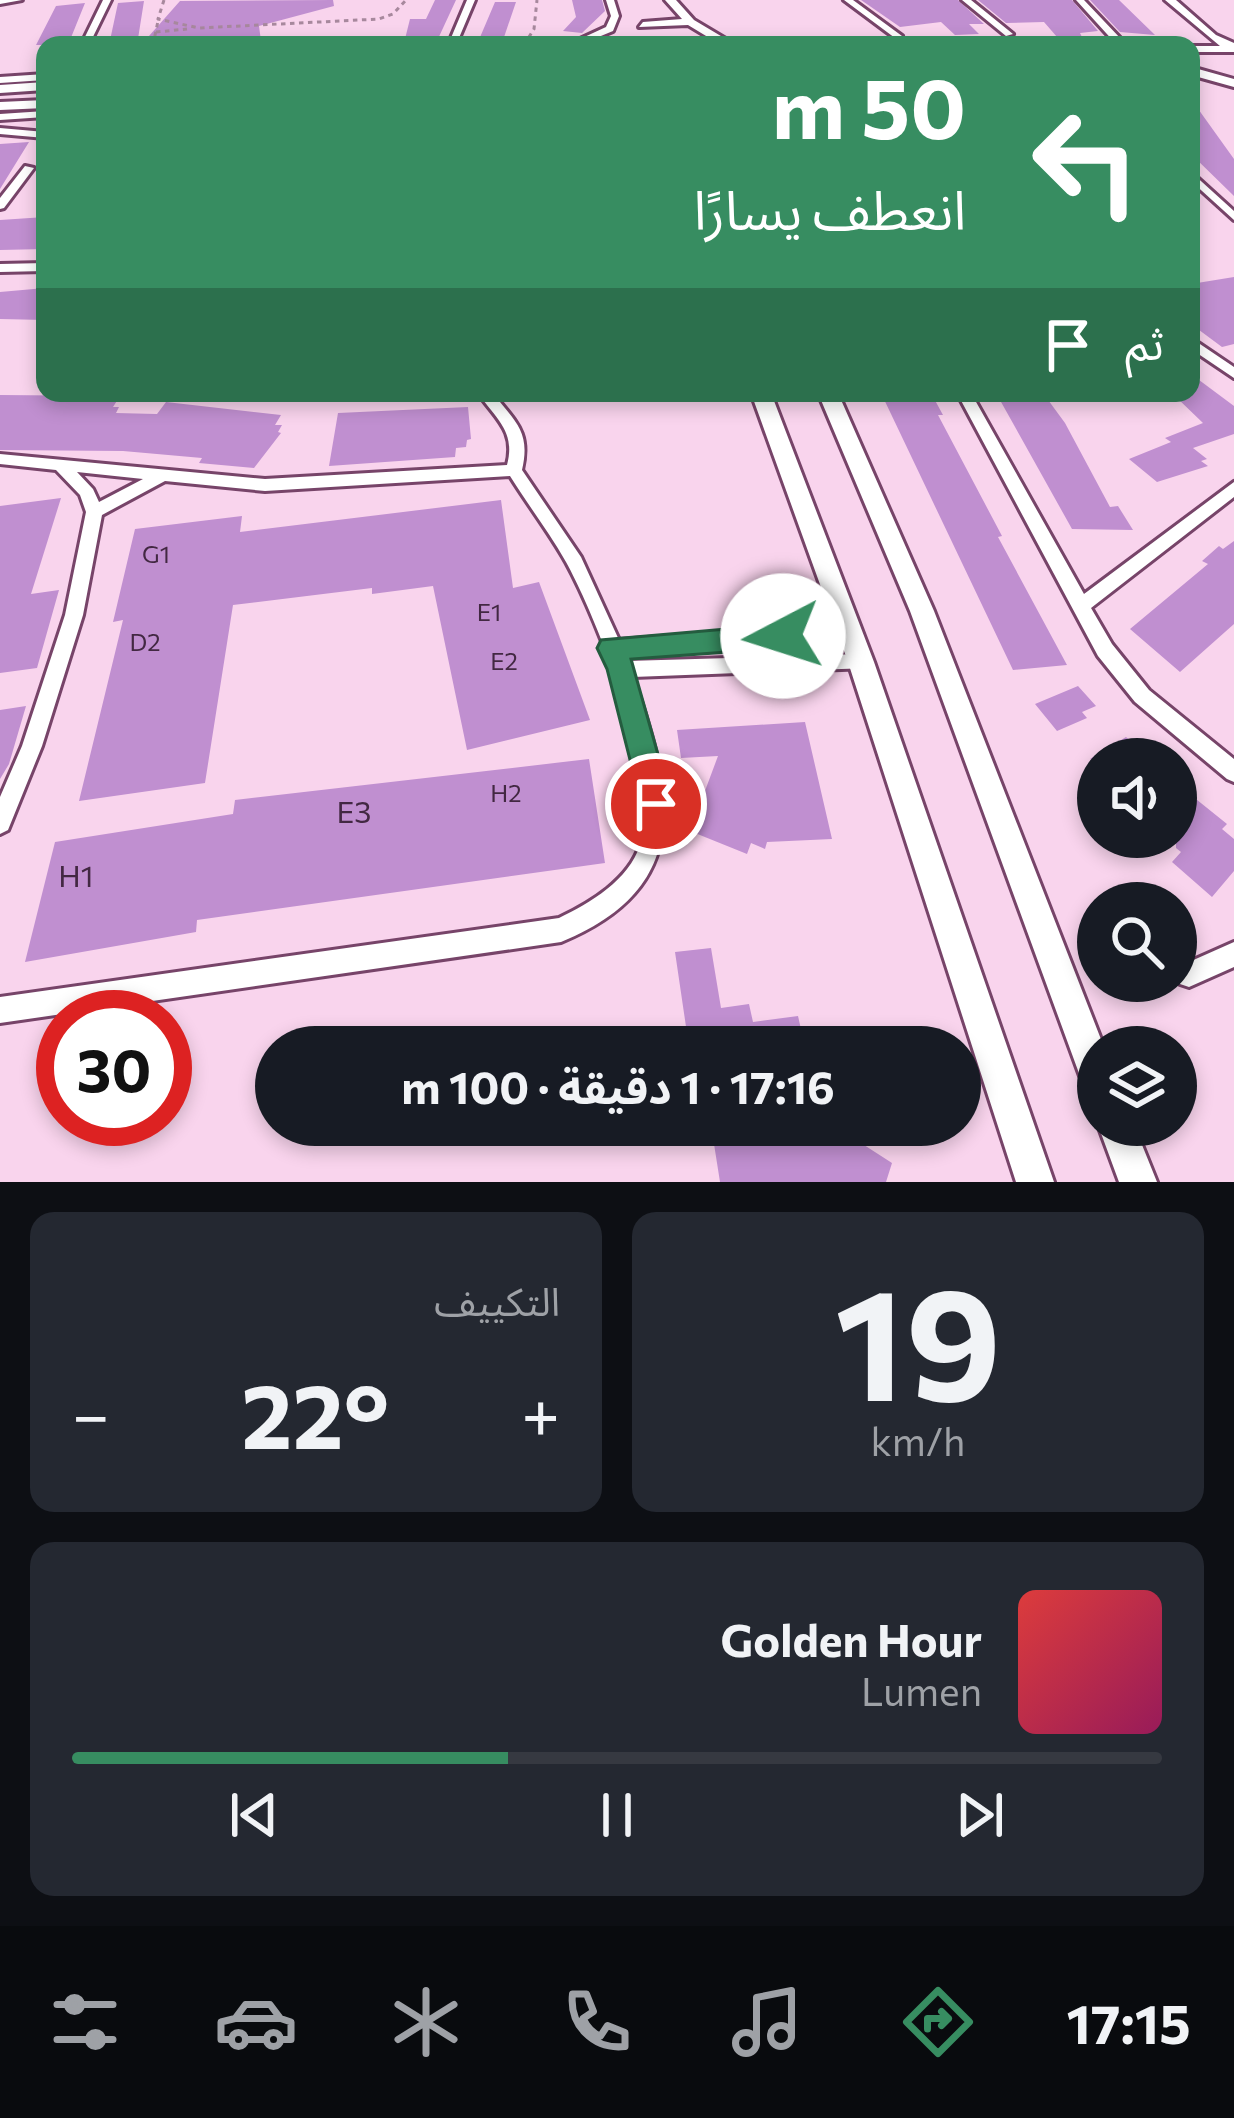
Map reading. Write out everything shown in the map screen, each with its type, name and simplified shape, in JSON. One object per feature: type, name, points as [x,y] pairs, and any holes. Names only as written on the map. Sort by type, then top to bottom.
[{"type":"street","points":[[0,2],[18,0]]},
{"type":"street","points":[[89,36],[107,0]]},
{"type":"street","points":[[456,36],[471,0]]},
{"type":"street","points":[[593,36],[610,29],[615,16],[610,0]]},
{"type":"street","points":[[670,0],[690,22],[713,36]]},
{"type":"street","points":[[848,0],[898,36]]},
{"type":"street","points":[[966,0],[1009,34]]},
{"type":"street","points":[[1080,0],[1113,36]]},
{"type":"street","points":[[1154,0],[1194,36]]},
{"type":"street","points":[[1170,0],[1212,38],[1234,49]]},
{"type":"street","points":[[641,36],[643,6]]},
{"type":"street","points":[[643,25],[690,22]]},
{"type":"street","points":[[1200,48],[1234,49]]},
{"type":"street","points":[[1200,74],[1234,83]]},
{"type":"street","points":[[1200,75],[1234,93]]},
{"type":"street","points":[[0,80],[36,77]]},
{"type":"street","points":[[0,89],[36,87]]},
{"type":"street","points":[[0,106],[36,104]]},
{"type":"street","points":[[0,117],[36,115]]},
{"type":"street","points":[[0,131],[36,134]]},
{"type":"street","points":[[0,206],[29,168]]},
{"type":"street","points":[[1200,184],[1234,217]]},
{"type":"street","points":[[0,268],[36,267]]},
{"type":"street","points":[[1200,349],[1234,374]]},
{"type":"street","points":[[2,1006],[561,930],[601,911],[632,880],[651,843],[656,804],[617,659],[578,567],[514,470],[517,434],[492,402]]},
{"type":"street","points":[[764,402],[861,662],[1035,1182]]},
{"type":"street","points":[[832,402],[922,611],[1079,1026]]},
{"type":"street","points":[[969,402],[1106,650],[1142,696],[1234,772]]},
{"type":"street","points":[[0,459],[266,484],[514,470]]},
{"type":"street","points":[[0,823],[32,746],[74,615],[94,512],[87,493],[59,464]]},
{"type":"street","points":[[94,512],[163,475]]},
{"type":"street","points":[[1081,606],[1234,488]]},
{"type":"street","points":[[617,659],[783,636],[843,614]]},
{"type":"street","points":[[617,659],[861,662]]},
{"type":"street","points":[[1197,971],[1234,954]]},
{"type":"street","points":[[1124,1146],[1138,1182]]},
{"type":"path","points":[[155,36],[164,0]]},
{"type":"path","points":[[156,32],[379,19],[393,14],[406,0]]},
{"type":"path","points":[[529,36],[537,0]]},
{"type":"path","points":[[158,19],[199,28]]},
{"type":"building","points":[[333,0],[334,6],[259,26],[260,36],[149,36],[180,1]]},
{"type":"building","points":[[435,0],[456,0],[439,36],[406,36],[410,19],[426,19]]},
{"type":"building","points":[[572,0],[602,0],[605,11],[582,33],[563,31],[576,17]]},
{"type":"building","points":[[861,0],[958,0],[984,24],[969,24],[979,34],[955,35],[941,22],[900,27]]},
{"type":"building","points":[[978,0],[1072,0],[1098,31],[1056,36],[1044,22],[1006,23]]},
{"type":"building","points":[[1090,0],[1119,0],[1155,35],[1120,32]]},
{"type":"building","points":[[144,1],[138,36],[111,36],[118,3]]},
{"type":"building","points":[[495,2],[516,2],[504,36],[481,36]]},
{"type":"building","points":[[85,3],[72,36],[41,36],[56,6]]},
{"type":"building","points":[[1200,112],[1234,159],[1234,196],[1200,163]]},
{"type":"building","points":[[29,142],[0,189],[0,144]]},
{"type":"building","points":[[36,218],[36,249],[0,250],[0,220]]},
{"type":"building","points":[[1234,277],[1234,344],[1222,347],[1200,331],[1200,283]]},
{"type":"building","points":[[36,289],[36,320],[0,319],[0,292]]},
{"type":"building","points":[[1200,381],[1234,406],[1234,434],[1193,448],[1207,459],[1201,461],[1208,466],[1157,482],[1129,459],[1171,442],[1165,438],[1203,423],[1181,402],[1200,402]]},
{"type":"building","points":[[0,395],[36,395],[36,402],[116,402],[116,413],[157,414],[166,402],[281,415],[275,425],[282,425],[281,433],[254,468],[123,451],[0,450]]},
{"type":"building","points":[[885,402],[936,402],[943,415],[938,415],[1002,536],[998,537],[1067,665],[1013,670]]},
{"type":"building","points":[[1001,402],[1050,402],[1110,507],[1118,506],[1133,530],[1072,529]]},
{"type":"building","points":[[468,407],[471,439],[466,447],[456,448],[455,457],[329,466],[338,413]]},
{"type":"building","points":[[61,498],[31,594],[59,590],[37,668],[0,673],[0,506]]},
{"type":"building","points":[[501,500],[513,588],[539,582],[590,720],[467,750],[433,586],[372,594],[372,588],[233,605],[205,783],[79,801],[123,620],[113,622],[135,529],[242,516],[240,532]]},
{"type":"building","points":[[1234,541],[1234,624],[1180,672],[1130,629],[1208,564],[1202,561],[1219,546],[1223,549]]},
{"type":"building","points":[[1078,686],[1096,706],[1082,712],[1087,718],[1057,731],[1035,704]]},
{"type":"building","points":[[26,706],[9,764],[0,779],[0,710]]},
{"type":"building","points":[[805,722],[832,839],[767,842],[765,849],[751,843],[747,854],[690,831],[718,756],[681,758],[677,730]]},
{"type":"building","points":[[589,759],[605,863],[197,920],[196,932],[25,962],[55,842],[233,814],[235,800]]},
{"type":"building","points":[[1197,800],[1227,824],[1222,829],[1234,839],[1234,871],[1212,897],[1172,862],[1197,858]]},
{"type":"building","points":[[711,948],[721,1008],[749,1004],[753,1022],[798,1016],[800,1026],[686,1026],[675,952]]},
{"type":"building","points":[[714,1146],[866,1146],[892,1163],[886,1182],[720,1182]]},
{"type":"route","points":[[656,804],[622,669],[611,648],[783,636]]}]
